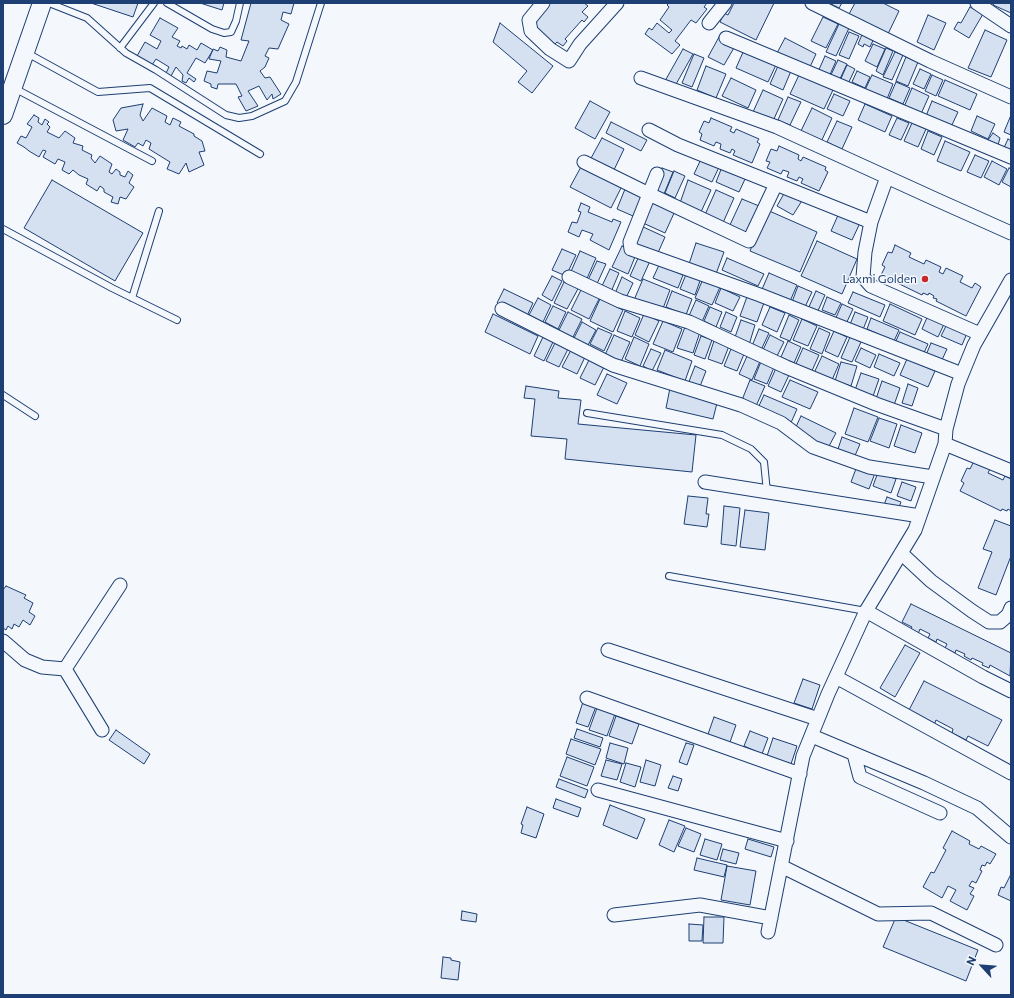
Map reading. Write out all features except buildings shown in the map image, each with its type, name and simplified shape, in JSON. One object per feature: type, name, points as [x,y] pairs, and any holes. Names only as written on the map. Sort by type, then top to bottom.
[{"type":"street","points":[[7,101],[26,52],[42,3]]},
{"type":"street","points":[[543,3],[529,20],[531,31],[550,49],[569,61],[580,44],[617,3]]},
{"type":"street","points":[[709,23],[725,3]]},
{"type":"street","points":[[812,3],[930,61],[1011,97]]},
{"type":"street","points":[[977,3],[1011,26]]},
{"type":"street","points":[[726,38],[1011,157]]},
{"type":"street","points":[[641,78],[777,127],[1011,233]]},
{"type":"street","points":[[649,130],[678,145],[871,222]]},
{"type":"street","points":[[584,162],[749,241],[776,184]]},
{"type":"street","points":[[657,174],[630,242],[631,249],[760,295],[962,374]]},
{"type":"street","points":[[887,178],[871,222],[865,252],[863,276],[871,286],[980,334]]},
{"type":"street","points":[[569,277],[620,301],[689,322],[786,367],[876,404],[946,429]]},
{"type":"street","points":[[768,932],[803,756],[836,677],[866,611],[915,530],[945,444],[946,429],[958,384],[974,344],[1008,293],[1011,280]]},
{"type":"street","points":[[502,309],[613,365],[742,405],[781,423],[813,447],[869,467],[933,477]]},
{"type":"street","points":[[945,444],[1011,471]]},
{"type":"street","points":[[705,482],[920,516]]},
{"type":"street","points":[[901,553],[931,581],[989,622],[1000,622],[1008,614],[1011,608]]},
{"type":"street","points":[[65,668],[120,585]]},
{"type":"street","points":[[866,611],[983,677],[1011,690]]},
{"type":"street","points":[[3,641],[25,660],[42,667],[65,668]]},
{"type":"street","points":[[608,650],[818,719]]},
{"type":"street","points":[[65,668],[102,730]]},
{"type":"street","points":[[836,677],[1011,773]]},
{"type":"street","points":[[587,698],[800,774]]},
{"type":"street","points":[[812,736],[924,783],[977,808],[1011,837]]},
{"type":"street","points":[[854,754],[860,777],[940,812]]},
{"type":"street","points":[[598,790],[787,841]]},
{"type":"street","points":[[782,866],[878,914],[931,913],[996,945]]},
{"type":"street","points":[[614,915],[700,905],[771,918]]},
{"type":"lane","points":[[49,3],[87,18],[126,53],[156,70],[226,115],[239,118],[252,116],[285,101],[296,82],[321,3]]},
{"type":"lane","points":[[120,48],[154,3]]},
{"type":"lane","points":[[168,3],[212,29],[224,33],[231,32],[236,21],[240,3]]},
{"type":"lane","points":[[26,52],[98,92],[150,88],[260,154]]},
{"type":"lane","points":[[7,101],[152,161]]},
{"type":"lane","points":[[132,298],[160,211]]},
{"type":"lane","points":[[3,229],[112,288],[177,320]]},
{"type":"lane","points":[[3,395],[35,416]]},
{"type":"lane","points":[[587,413],[722,435],[751,449],[764,462],[767,492]]},
{"type":"lane","points":[[669,576],[866,611]]},
{"type":"place","name":"Laxmi Golden","points":[[925,279]]}]
